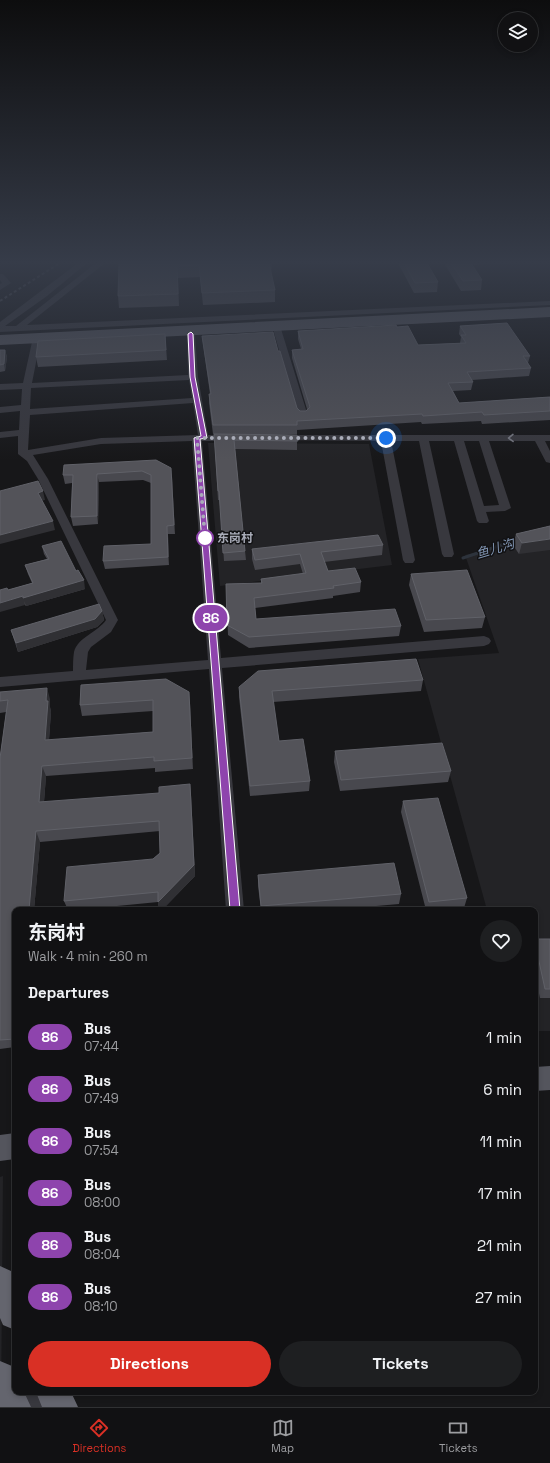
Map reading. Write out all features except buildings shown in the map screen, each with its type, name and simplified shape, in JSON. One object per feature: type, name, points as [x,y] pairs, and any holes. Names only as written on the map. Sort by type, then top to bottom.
[{"type":"highway","points":[[0,1282],[12,1307]]},
{"type":"highway","points":[[0,1378],[13,1407]]},
{"type":"highway","points":[[54,1395],[60,1407]]},
{"type":"main road","points":[[0,335],[129,329]]},
{"type":"main road","points":[[0,339],[211,329]]},
{"type":"main road","points":[[538,1079],[550,1078]]},
{"type":"main road","points":[[0,1148],[12,1146]]},
{"type":"street","points":[[12,329],[18,329]]},
{"type":"street","points":[[0,339],[18,329]]},
{"type":"street","points":[[202,329],[202,333]]},
{"type":"street","points":[[277,329],[303,416]]},
{"type":"street","points":[[0,344],[284,329]]},
{"type":"street","points":[[191,334],[193,377],[201,438],[215,663],[235,907]]},
{"type":"street","points":[[23,454],[23,432],[27,386],[36,342]]},
{"type":"street","points":[[0,387],[193,377]]},
{"type":"street","points":[[0,410],[197,400]]},
{"type":"street","points":[[0,435],[23,432]]},
{"type":"street","points":[[23,454],[101,441],[243,438]]},
{"type":"street","points":[[266,438],[550,438]]},
{"type":"street","points":[[386,438],[409,560]]},
{"type":"street","points":[[423,438],[448,554]]},
{"type":"street","points":[[458,438],[483,521]]},
{"type":"street","points":[[480,509],[505,508],[482,438]]},
{"type":"street","points":[[538,438],[550,460]]},
{"type":"street","points":[[23,454],[31,459],[43,479],[112,620],[106,629],[86,644],[81,651],[79,675]]},
{"type":"street","points":[[0,682],[484,641]]},
{"type":"street","points":[[33,1407],[34,1395]]},
{"type":"shaded area","points":[[208,443],[369,444],[392,565],[220,586]]},
{"type":"shaded area","points":[[550,535],[550,1031],[538,1031],[538,907],[486,907],[418,659],[499,653],[465,555]]},
{"type":"shaded area","points":[[3,1176],[1,1407],[0,1407],[0,1177]]},
{"type":"waterway","name":"鱼儿沟","points":[[463,558],[519,539]]},
{"type":"bus line","name":"86","points":[[191,334],[193,377],[204,438],[197,438],[235,907]]},
{"type":"place","name":"东岗村","points":[[205,538]]},
{"type":"route","points":[[205,538],[197,438],[386,438]]}]
